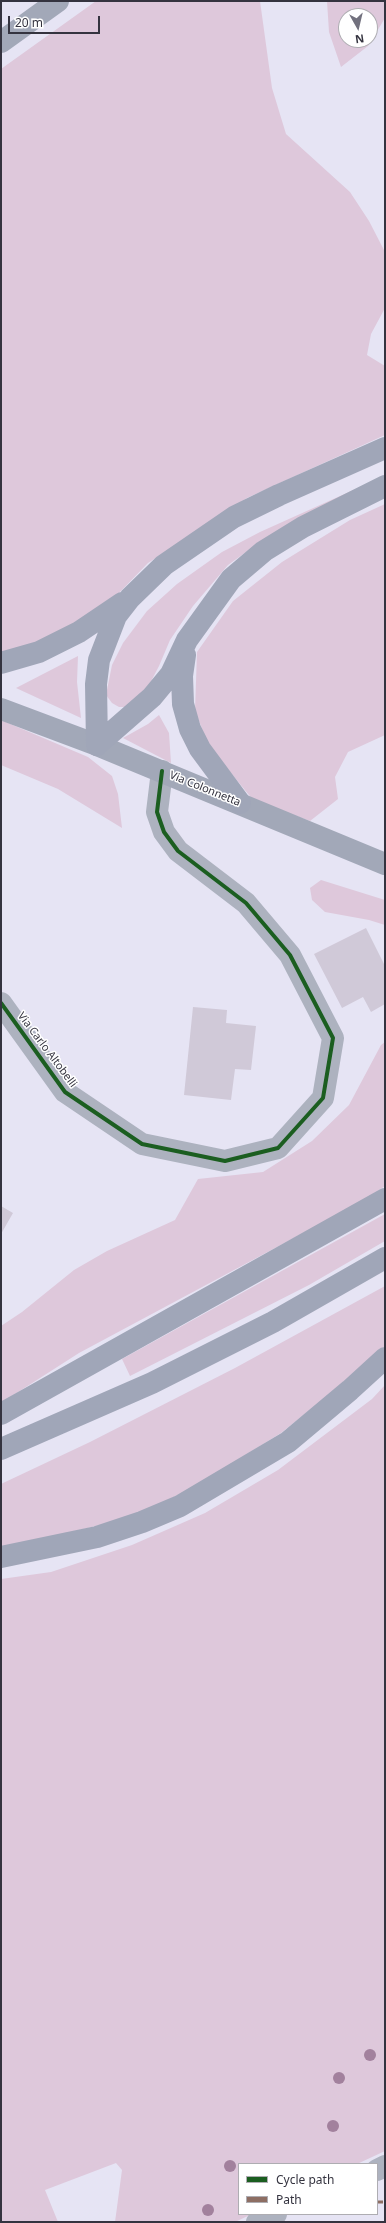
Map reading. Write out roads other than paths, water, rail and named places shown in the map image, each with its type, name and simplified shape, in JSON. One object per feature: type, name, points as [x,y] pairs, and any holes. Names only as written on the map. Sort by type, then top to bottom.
[{"type":"highway","points":[[97,745],[96,684],[99,660],[116,616],[130,598],[164,565],[234,517],[279,495],[385,448]]},
{"type":"highway","points":[[97,745],[152,697],[170,674],[187,640],[231,579],[264,551],[303,527],[385,486]]},
{"type":"highway","points":[[1,663],[39,652],[80,632],[130,598]]},
{"type":"highway","points":[[187,640],[182,683],[183,704],[190,729],[200,749],[240,803]]},
{"type":"highway","points":[[1,1414],[385,1199]]},
{"type":"highway","points":[[1,1450],[152,1383],[273,1322],[385,1258]]},
{"type":"highway","points":[[1,1556],[97,1537],[142,1522],[180,1506],[288,1442],[385,1358]]},
{"type":"main road","points":[[1,42],[58,1]]},
{"type":"main road","name":"Via Colonnetta","points":[[1,708],[162,771],[385,864]]},
{"type":"street","name":"Via Carlo Altobelli","points":[[1,1003],[65,1092],[142,1144],[225,1161],[232,1160],[278,1148],[323,1098],[333,1038],[290,955],[246,903],[178,851],[164,832],[157,812],[162,771]]},
{"type":"street","points":[[257,2222],[274,2215]]}]
